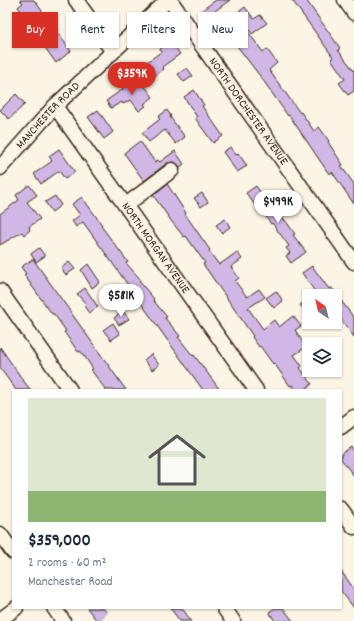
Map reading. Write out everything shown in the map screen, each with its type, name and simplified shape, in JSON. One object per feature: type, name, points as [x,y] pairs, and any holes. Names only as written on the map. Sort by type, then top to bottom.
[{"type":"street","points":[[76,0],[113,52]]},
{"type":"street","name":"MANCHESTER ROAD","points":[[3,160],[55,106],[169,0]]},
{"type":"street","name":"NORTH DORCHESTER AVENUE","points":[[169,0],[354,262]]},
{"type":"street","points":[[345,0],[354,13]]},
{"type":"street","name":"NORTH MORGAN AVENUE","points":[[55,106],[255,389]]},
{"type":"street","points":[[126,205],[172,170]]},
{"type":"street","points":[[0,291],[69,389]]},
{"type":"street","points":[[342,425],[354,417]]},
{"type":"street","points":[[342,510],[354,527]]},
{"type":"street","points":[[0,534],[12,551]]},
{"type":"street","points":[[0,620],[15,609]]},
{"type":"street","points":[[55,609],[63,621]]},
{"type":"street","points":[[225,609],[233,621]]},
{"type":"building","points":[[20,0],[34,0],[43,12],[22,12],[18,7],[23,3]]},
{"type":"building","points":[[216,0],[230,0],[214,12],[199,12]]},
{"type":"building","points":[[292,0],[306,0],[340,48],[338,50],[354,71],[354,91],[348,95],[339,83],[345,79],[331,59],[333,57]]},
{"type":"building","points":[[245,7],[254,19],[260,15],[267,23],[252,34],[248,28],[248,12],[238,12]]},
{"type":"building","points":[[248,32],[263,52],[267,49],[277,63],[269,70],[300,113],[301,112],[314,131],[319,127],[329,141],[328,142],[343,165],[341,166],[354,184],[354,204],[332,172],[329,174],[239,48],[248,48]]},
{"type":"building","points":[[58,34],[66,44],[66,48],[69,48],[71,51],[56,63],[46,49],[58,48]]},
{"type":"building","points":[[176,48],[180,54],[162,67],[164,69],[153,77],[143,65],[161,52],[160,49]]},
{"type":"building","points":[[187,68],[193,76],[184,82],[178,74]]},
{"type":"building","points":[[130,81],[134,86],[141,81],[153,97],[144,104],[146,106],[139,111],[131,100],[123,104],[122,102],[111,108],[106,101],[123,89],[122,87]]},
{"type":"building","points":[[194,90],[204,105],[202,106],[223,136],[213,143],[195,118],[197,117],[184,97]]},
{"type":"building","points":[[16,94],[25,104],[9,119],[0,110]]},
{"type":"building","points":[[98,110],[113,132],[104,139],[88,117]]},
{"type":"building","points":[[167,110],[171,116],[170,117],[185,137],[176,144],[165,130],[149,142],[142,133],[160,119],[158,117]]},
{"type":"building","points":[[140,141],[155,162],[158,160],[160,162],[175,151],[184,164],[180,167],[175,162],[167,163],[144,181],[124,153]]},
{"type":"building","points":[[230,147],[236,155],[238,153],[247,166],[237,172],[223,152]]},
{"type":"building","points":[[59,149],[75,172],[65,179],[59,171],[41,184],[34,174],[52,161],[49,156]]},
{"type":"building","points":[[167,184],[219,265],[237,252],[242,259],[231,267],[239,278],[235,281],[247,297],[259,289],[265,297],[248,308],[263,329],[274,320],[279,327],[293,316],[301,326],[295,330],[302,341],[302,350],[294,355],[302,366],[300,368],[302,371],[302,377],[307,377],[312,384],[305,389],[295,389],[292,385],[290,386],[274,363],[273,364],[252,337],[253,336],[203,264],[205,263],[186,236],[184,237],[153,195]]},
{"type":"building","points":[[29,185],[37,195],[27,202],[40,219],[29,227],[30,230],[24,235],[22,232],[0,245],[0,214],[19,200],[16,195]]},
{"type":"building","points":[[256,186],[269,204],[271,203],[285,220],[295,234],[293,235],[306,252],[291,263],[286,256],[290,253],[286,248],[289,246],[257,204],[255,205],[246,193]]},
{"type":"building","points":[[202,193],[208,202],[201,207],[194,198]]},
{"type":"building","points":[[55,196],[61,205],[52,212],[45,202]]},
{"type":"building","points":[[82,197],[102,225],[101,226],[128,262],[126,263],[141,280],[139,281],[167,317],[165,318],[180,336],[178,337],[193,356],[194,355],[219,389],[202,389],[83,222],[76,227],[72,221],[80,215],[72,204]]},
{"type":"building","points":[[225,219],[230,227],[222,233],[216,225]]},
{"type":"building","points":[[39,248],[45,256],[36,262],[31,254]]},
{"type":"building","points":[[33,259],[125,389],[105,389],[91,370],[93,369],[85,357],[80,351],[78,352],[64,332],[66,331],[24,275],[26,274],[21,267]]},
{"type":"building","points":[[69,262],[75,269],[66,275],[61,268]]},
{"type":"building","points":[[88,264],[100,282],[92,288],[81,270]]},
{"type":"building","points":[[312,266],[329,289],[313,289],[302,273]]},
{"type":"building","points":[[85,288],[98,307],[89,313],[84,306],[86,304],[77,294]]},
{"type":"building","points":[[276,291],[283,301],[274,308],[266,298]]},
{"type":"building","points":[[342,302],[354,318],[354,337],[342,321]]},
{"type":"building","points":[[123,311],[129,319],[119,325],[114,318]]},
{"type":"building","points":[[113,323],[120,334],[111,340],[103,330]]},
{"type":"building","points":[[0,347],[30,389],[15,389],[0,368]]},
{"type":"building","points":[[151,354],[159,365],[152,370],[144,360]]},
{"type":"building","points":[[351,447],[354,451],[354,476],[342,460],[342,453]]},
{"type":"building","points":[[342,572],[354,589],[354,608],[342,592]]},
{"type":"building","points":[[88,609],[104,609],[107,613],[97,621]]},
{"type":"building","points":[[171,609],[183,609],[191,621],[180,621]]},
{"type":"building","points":[[274,609],[284,609],[293,621],[275,621],[269,612]]}]
